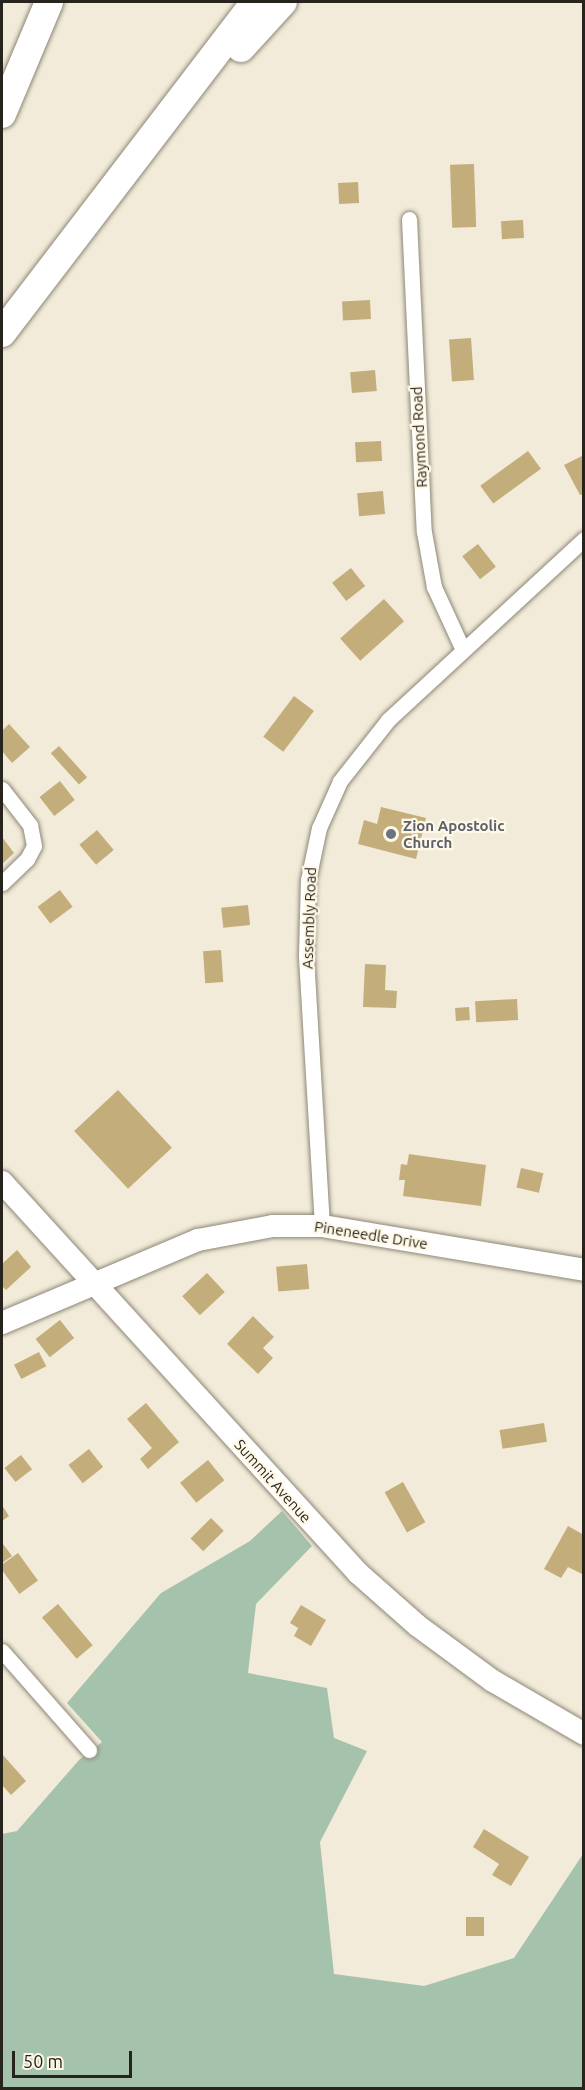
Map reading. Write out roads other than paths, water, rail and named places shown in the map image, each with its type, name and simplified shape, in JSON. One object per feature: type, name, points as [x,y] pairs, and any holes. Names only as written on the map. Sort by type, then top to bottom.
[{"type":"highway","points":[[2,114],[49,2]]},
{"type":"highway","points":[[2,333],[255,2]]},
{"type":"highway","points":[[104,201],[283,2]]},
{"type":"main road","name":"Summit Avenue","points":[[2,1182],[358,1573],[418,1626],[493,1681],[584,1734]]},
{"type":"main road","name":"Pineneedle Drive","points":[[2,1323],[224,1232],[273,1226],[322,1226],[584,1270]]},
{"type":"street","name":"Raymond Road","points":[[409,219],[427,560],[441,608],[462,648]]},
{"type":"street","name":"Assembly Road","points":[[322,1226],[306,954],[312,852],[328,802],[354,760],[390,718],[462,648],[584,539]]},
{"type":"street","points":[[2,789],[30,825],[34,846],[27,859],[2,883]]},
{"type":"street","points":[[2,1651],[89,1750]]},
{"type":"place","name":"Zion Apostolic Church","points":[[391,834]]}]
